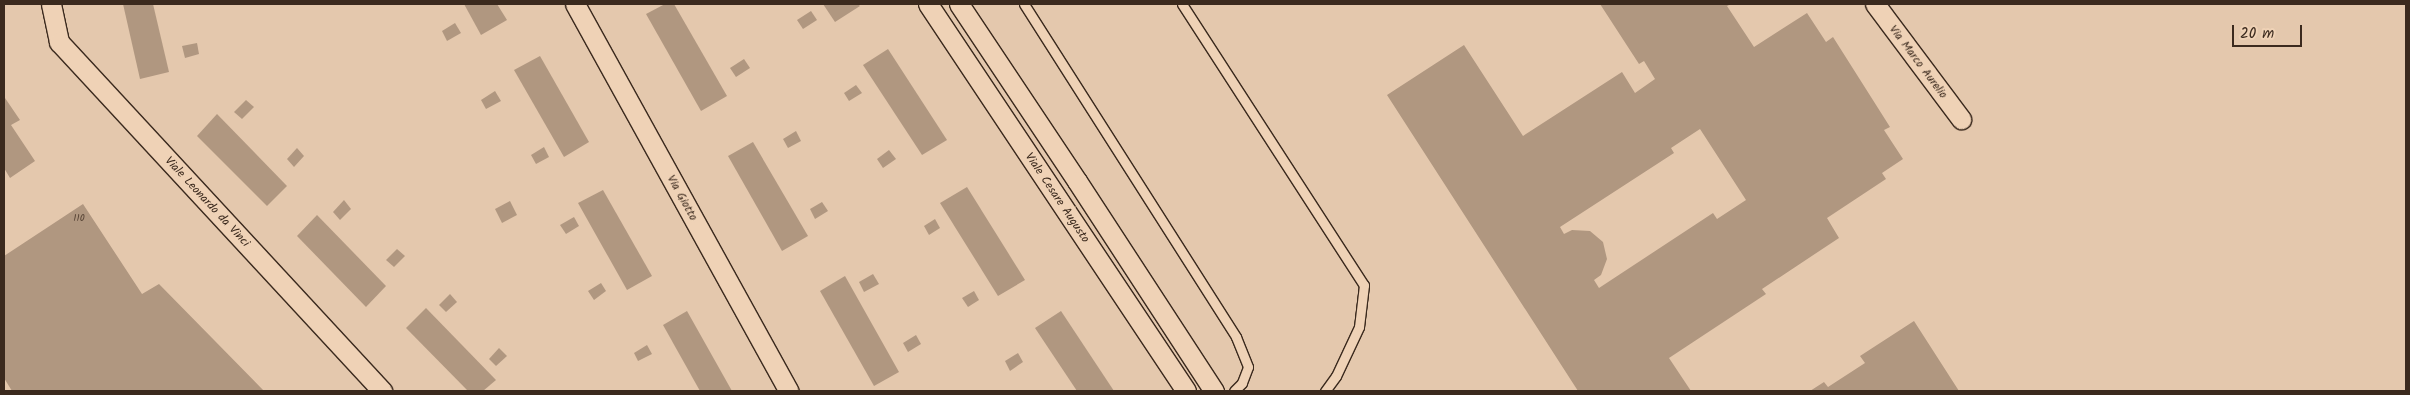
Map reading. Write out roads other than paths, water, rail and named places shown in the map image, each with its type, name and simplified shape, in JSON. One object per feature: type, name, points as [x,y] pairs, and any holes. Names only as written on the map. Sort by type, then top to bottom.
[{"type":"street","name":"Viale Leonardo da Vinci","points":[[51,4],[59,42],[382,391]]},
{"type":"street","name":"Via Giotto","points":[[575,4],[789,391]]},
{"type":"street","name":"Viale Cesare Augusto","points":[[928,4],[1186,391]]},
{"type":"street","name":"Viale Cesare Augusto","points":[[959,4],[1077,180],[1214,391]]},
{"type":"street","name":"Via Marco Aurelio","points":[[1875,4],[1961,119]]},
{"type":"lane","points":[[1024,4],[1236,337],[1248,367],[1242,383],[1234,391]]},
{"type":"lane","points":[[1182,4],[1364,285],[1359,326],[1336,376],[1325,391]]}]
